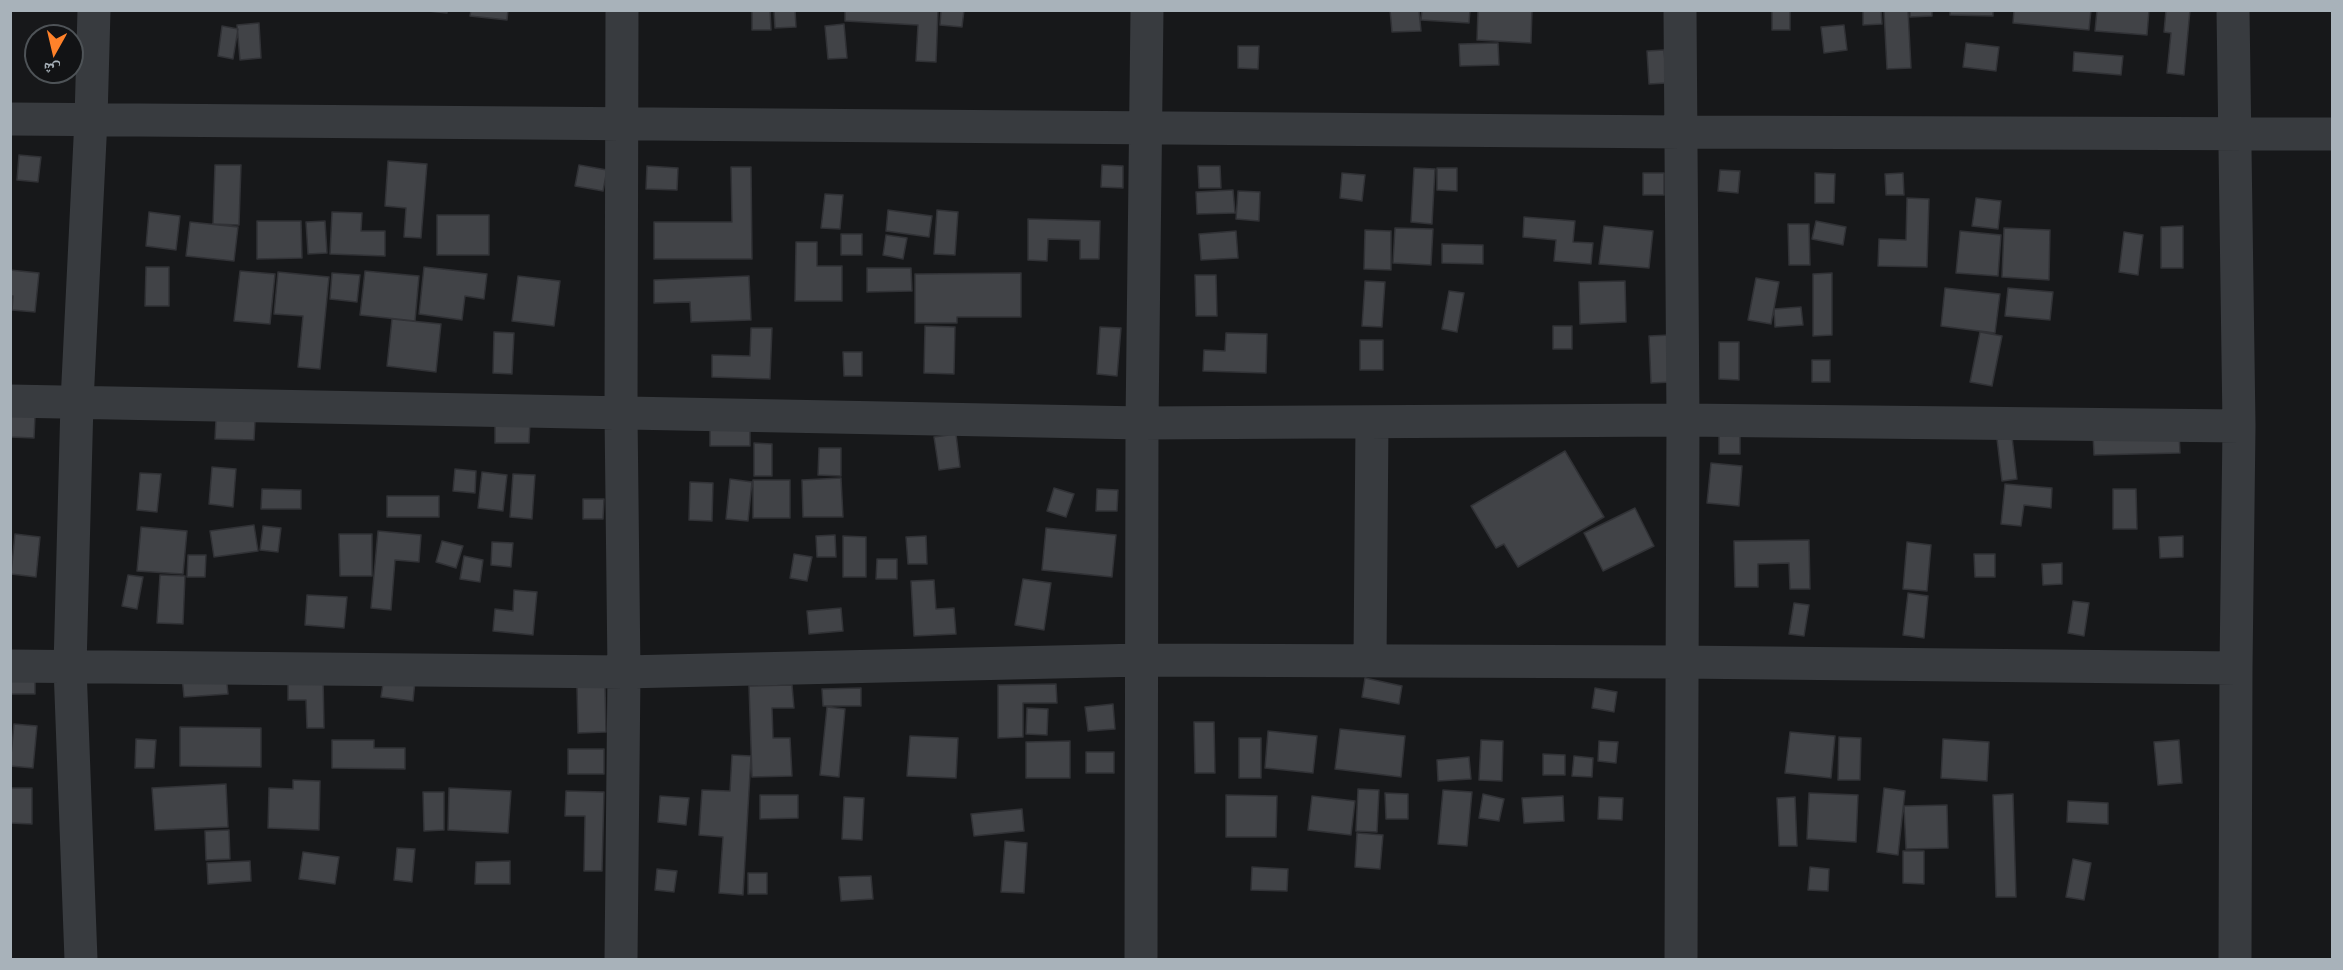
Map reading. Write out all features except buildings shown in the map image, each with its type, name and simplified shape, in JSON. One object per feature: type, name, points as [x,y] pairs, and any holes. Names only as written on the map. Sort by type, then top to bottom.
[{"type":"street","points":[[81,960],[70,667],[77,402],[94,10]]},
{"type":"street","points":[[621,960],[624,672],[621,414],[622,10]]},
{"type":"street","points":[[1141,960],[1142,423],[1147,10]]},
{"type":"street","points":[[1680,10],[1683,420],[1680,960]]},
{"type":"street","points":[[2233,10],[2240,426],[2235,960]]},
{"type":"street","points":[[10,120],[1682,132],[2332,134]]},
{"type":"street","points":[[10,401],[1142,423],[1683,420],[2240,426]]},
{"type":"street","points":[[1370,660],[1372,422]]},
{"type":"street","points":[[10,666],[624,672],[1141,660],[1370,660],[2236,668]]}]
